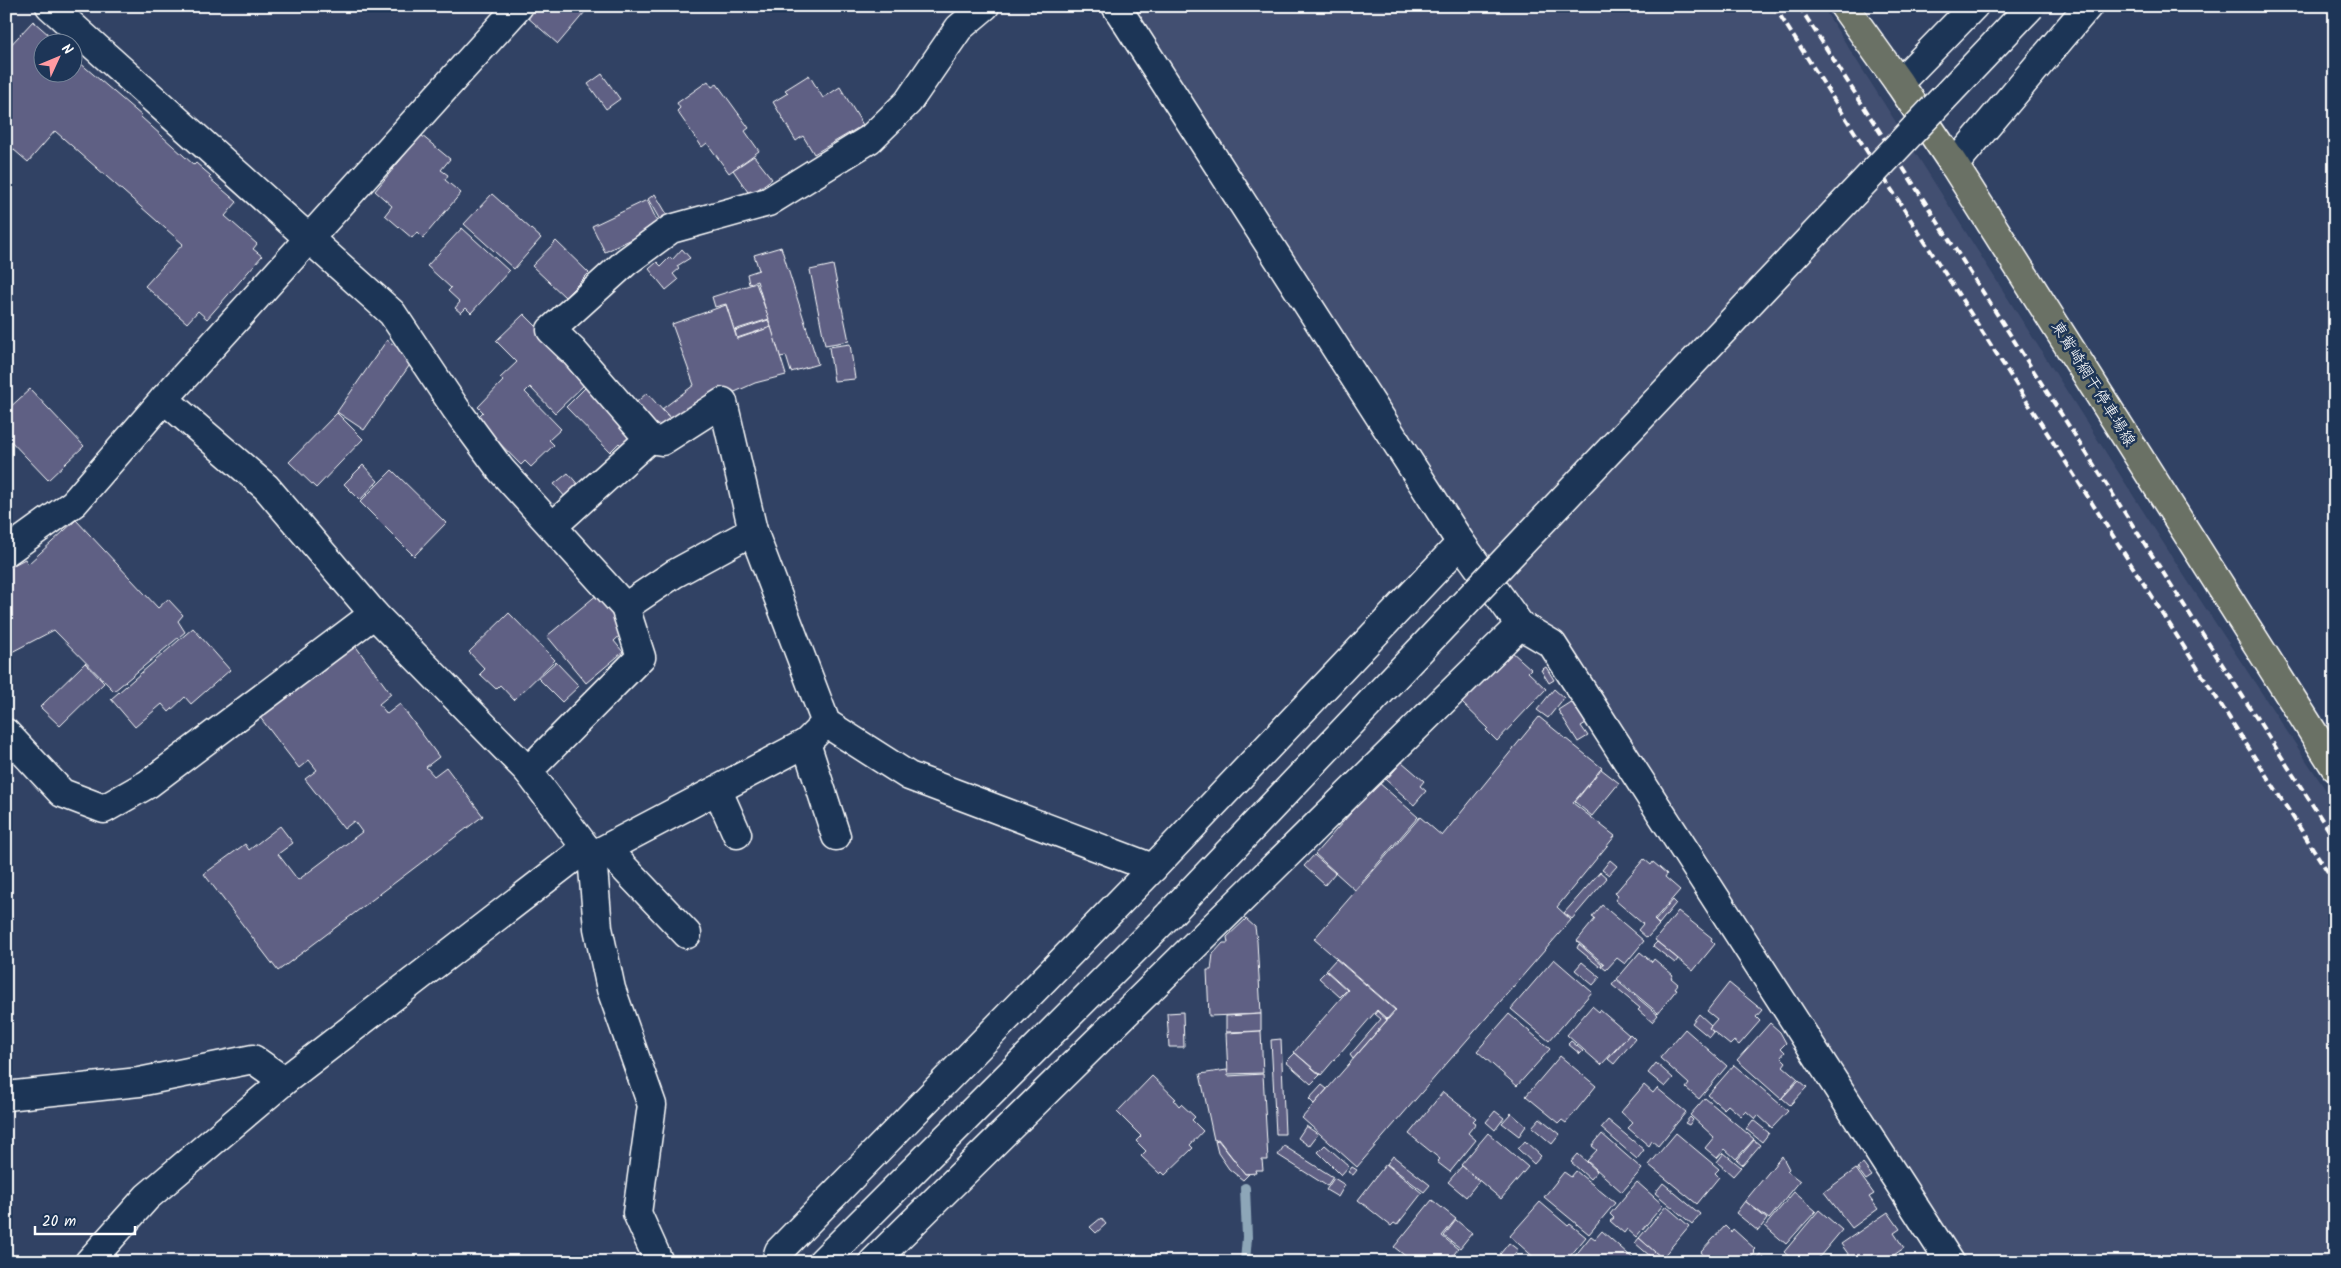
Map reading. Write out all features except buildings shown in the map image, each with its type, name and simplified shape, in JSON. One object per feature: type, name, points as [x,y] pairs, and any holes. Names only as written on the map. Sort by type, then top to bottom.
[{"type":"main road","name":"東觜崎網干停車場線","points":[[1844,6],[1954,164],[2335,767]]},
{"type":"street","points":[[50,6],[392,313],[456,409],[501,470],[625,607],[641,657],[528,771]]},
{"type":"street","points":[[6,552],[74,503],[164,399],[310,240],[519,6]]},
{"type":"street","points":[[985,6],[959,28],[908,102],[870,139],[768,202],[672,229],[626,262],[551,330],[574,351],[649,439],[662,441],[723,402],[754,531],[826,723],[909,776],[1153,868]]},
{"type":"street","points":[[1116,6],[1461,543],[1520,625],[1552,644],[1950,1262]]},
{"type":"street","points":[[1899,83],[1974,6]]},
{"type":"street","points":[[822,1262],[1170,914],[2031,6]]},
{"type":"street","points":[[1954,164],[2088,6]]},
{"type":"street","points":[[164,399],[266,487],[374,614],[528,771],[595,851],[687,934]]},
{"type":"street","points":[[553,526],[649,439]]},
{"type":"street","points":[[625,607],[674,574],[754,531]]},
{"type":"street","points":[[776,1262],[778,1251],[1153,868],[1461,543]]},
{"type":"street","points":[[6,733],[62,793],[104,809],[148,784],[374,614]]},
{"type":"street","points":[[874,1262],[1520,625]]},
{"type":"street","points":[[89,1262],[147,1197],[284,1081],[595,851],[718,791],[806,743],[826,723]]},
{"type":"street","points":[[806,743],[836,836]]},
{"type":"street","points":[[718,791],[737,834]]},
{"type":"street","points":[[595,851],[598,928],[611,988],[652,1105],[637,1212],[659,1262]]},
{"type":"street","points":[[6,1096],[139,1082],[253,1059],[284,1081]]},
{"type":"shaded area","points":[[1134,6],[1822,6],[2185,577],[2335,804],[2335,1262],[1962,1262],[1444,501],[1275,225]]},
{"type":"waterway","points":[[1245,1188],[1247,1237],[1245,1262]]},
{"type":"railway","points":[[1774,6],[2335,883]]},
{"type":"railway","points":[[1799,6],[2335,840]]}]
